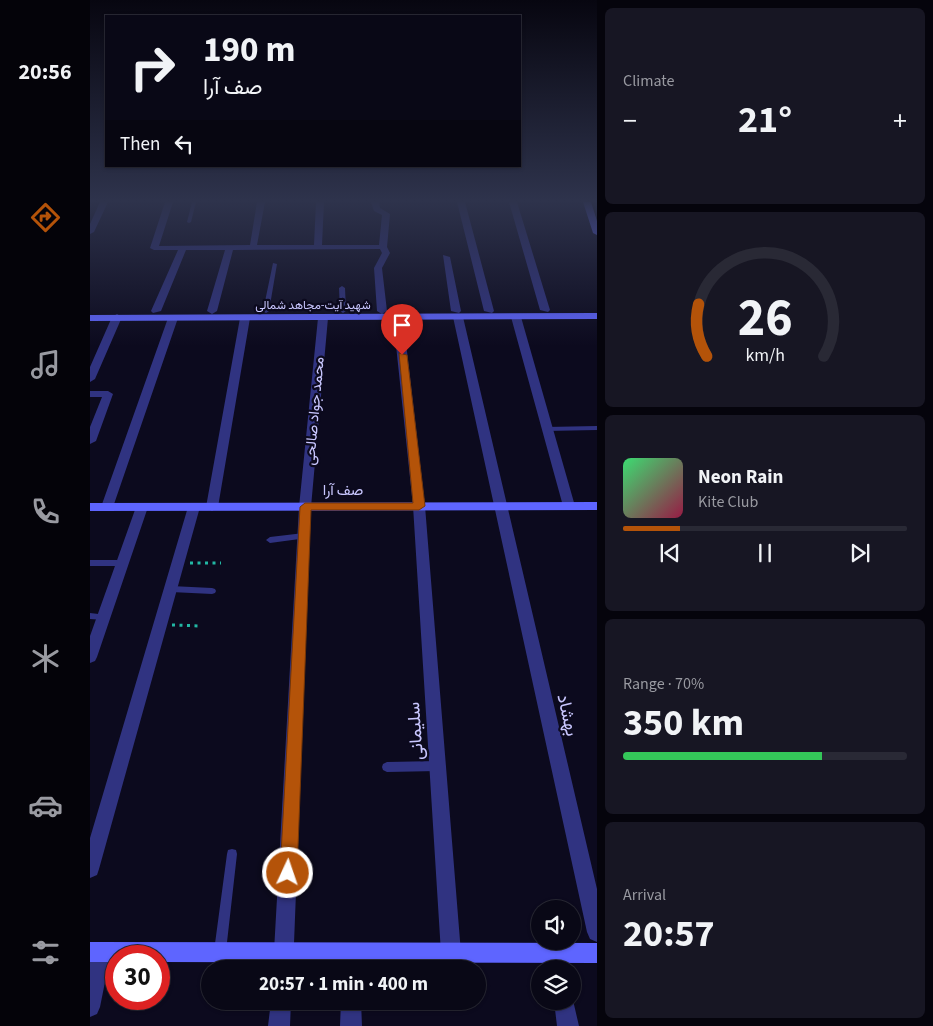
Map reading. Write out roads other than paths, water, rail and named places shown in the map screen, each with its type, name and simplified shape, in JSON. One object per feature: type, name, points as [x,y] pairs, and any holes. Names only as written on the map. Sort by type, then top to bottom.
[{"type":"main road","name":"شهید آیت-مجاهد شمالی","points":[[90,318],[398,317],[489,311],[597,310]]},
{"type":"main road","name":"شهید آیت-مجاهد شمالی","points":[[90,312],[382,311],[516,317],[597,316]]},
{"type":"main road","name":"صف آرا","points":[[90,507],[597,506]]},
{"type":"main road","points":[[96,952],[220,953],[276,960]]},
{"type":"main road","points":[[364,960],[451,953],[544,960]]},
{"type":"main road","points":[[562,960],[597,953]]},
{"type":"street","points":[[156,311],[182,250]]},
{"type":"street","points":[[212,311],[229,250]]},
{"type":"street","points":[[382,311],[378,268],[386,253],[384,250]]},
{"type":"street","points":[[473,250],[489,311]]},
{"type":"street","points":[[527,250],[545,310]]},
{"type":"street","name":"بهشاد","points":[[446,257],[457,314],[597,932]]},
{"type":"street","points":[[90,379],[117,317]]},
{"type":"street","name":"سلیمانی","points":[[398,317],[419,506],[451,953]]},
{"type":"street","points":[[516,317],[569,506]]},
{"type":"street","points":[[108,507],[173,318]]},
{"type":"street","points":[[212,507],[245,318]]},
{"type":"street","name":"محمد جواد صالحی","points":[[284,960],[305,507],[323,318]]},
{"type":"street","points":[[90,394],[108,394],[90,440]]},
{"type":"street","points":[[90,657],[142,507]]},
{"type":"street","points":[[90,868],[194,507]]},
{"type":"street","points":[[90,1007],[96,952]]},
{"type":"street","points":[[279,1026],[280,1010]]},
{"type":"street","points":[[351,1010],[351,1026]]},
{"type":"street","points":[[565,1010],[568,1026]]},
{"type":"lane","points":[[266,311],[275,264]]},
{"type":"lane","points":[[342,288],[342,311]]},
{"type":"lane","points":[[546,429],[597,428]]},
{"type":"lane","points":[[270,540],[304,536]]},
{"type":"lane","points":[[90,563],[122,563]]},
{"type":"lane","points":[[171,589],[212,591]]},
{"type":"lane","points":[[90,616],[104,616]]},
{"type":"lane","points":[[387,767],[438,766]]},
{"type":"lane","points":[[220,953],[232,854]]}]
